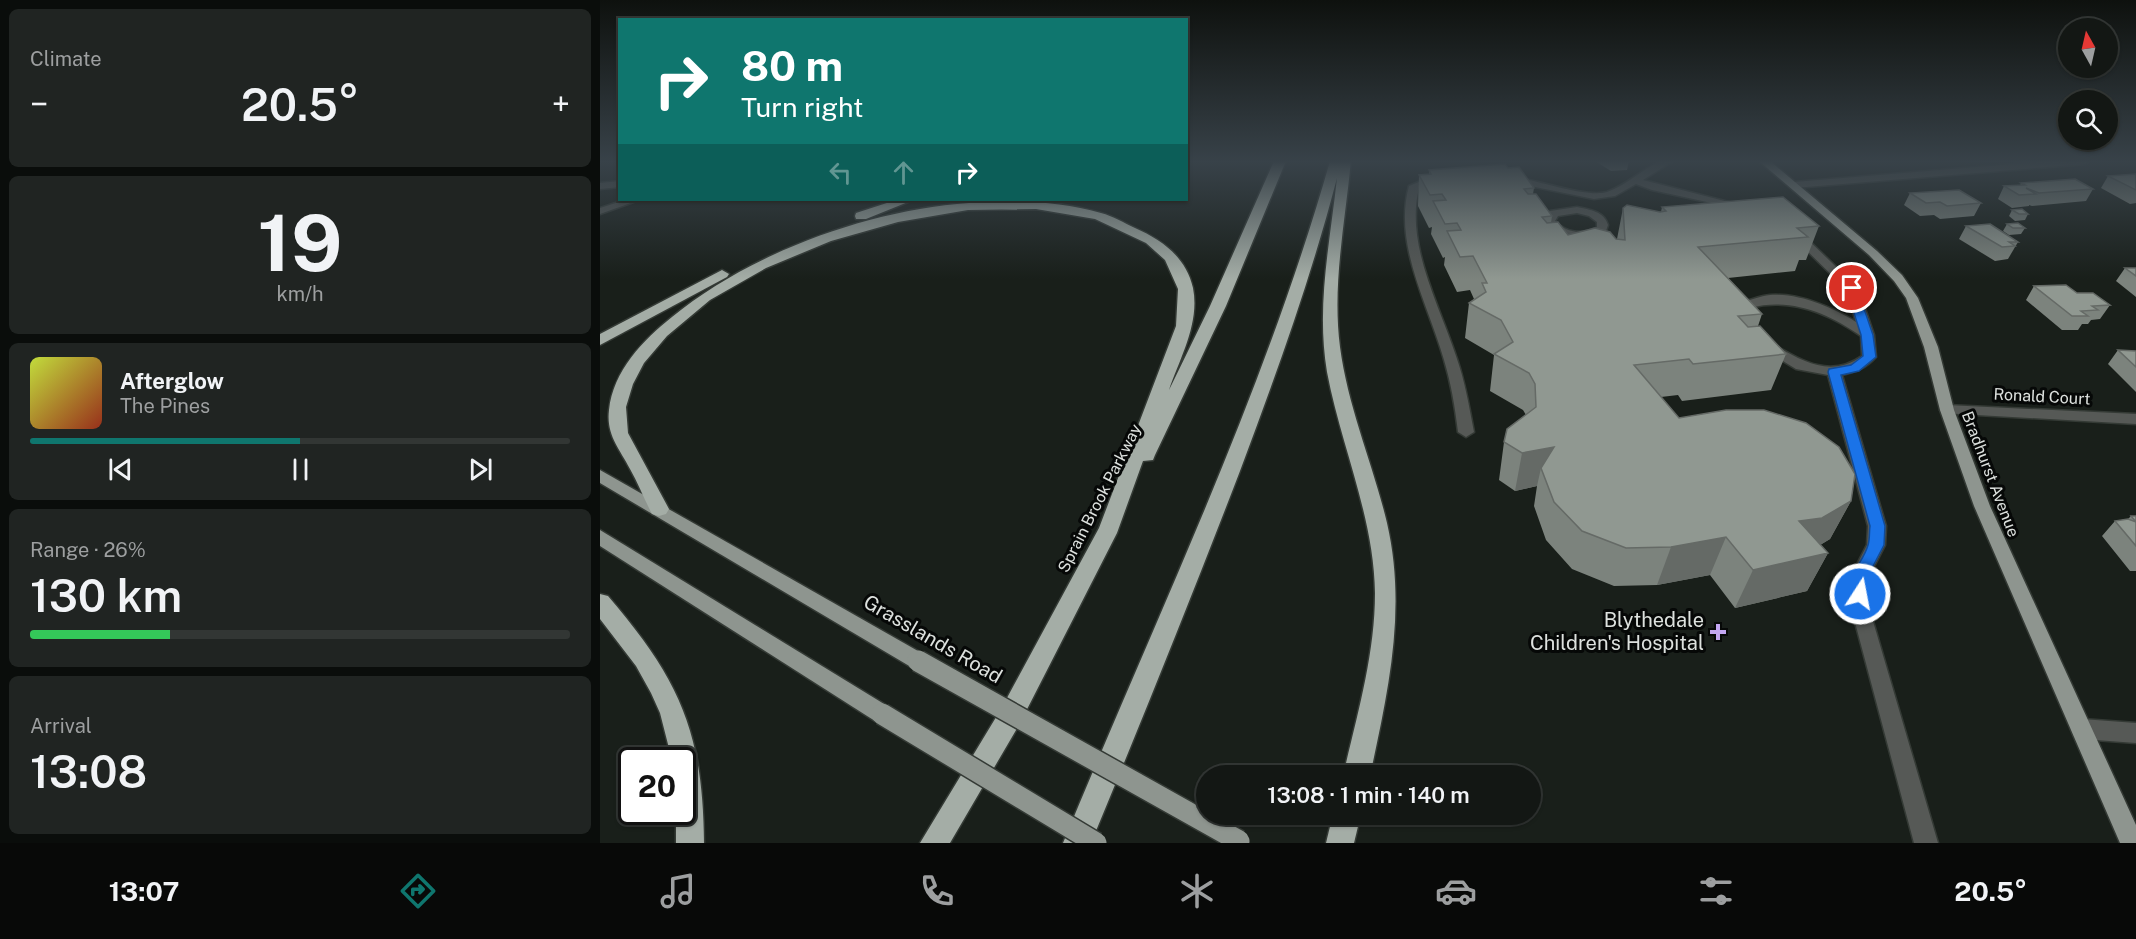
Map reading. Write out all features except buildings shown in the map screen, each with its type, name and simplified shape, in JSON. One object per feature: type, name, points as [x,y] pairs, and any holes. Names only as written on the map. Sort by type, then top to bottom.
[{"type":"highway","name":"Sprain Brook Parkway","points":[[934,843],[1010,717],[1107,533],[1210,324],[1263,200]]},
{"type":"highway","points":[[1077,843],[1189,576],[1264,384],[1324,200]]},
{"type":"highway","points":[[1341,200],[1330,298],[1332,346],[1344,405],[1377,525],[1386,581],[1387,612],[1380,675],[1359,765]]},
{"type":"highway","points":[[600,340],[749,260],[802,237],[904,201]]},
{"type":"highway","points":[[659,509],[636,463],[625,450],[618,436],[618,403],[624,385],[638,360],[654,340],[683,312],[723,285],[769,261],[851,230],[936,211],[988,206],[1034,206],[1086,213],[1131,228],[1168,254],[1177,264],[1186,286],[1187,311],[1184,326],[1107,533]]},
{"type":"highway","points":[[600,603],[634,642],[652,668],[678,723],[687,760],[692,805],[690,843]]},
{"type":"highway","points":[[1341,843],[1345,825]]},
{"type":"main road","name":"Bradhurst Avenue","points":[[1812,200],[1873,253],[1898,278],[1912,298],[1931,347],[1947,410],[1982,506],[2132,843]]},
{"type":"main road","name":"Grasslands Road","points":[[600,476],[918,661],[1241,842]]},
{"type":"main road","points":[[600,537],[882,714],[1096,843]]},
{"type":"street","points":[[1409,200],[1410,232],[1456,377],[1466,432]]},
{"type":"street","points":[[1577,210],[1597,200]]},
{"type":"street","points":[[1716,200],[1755,210]]},
{"type":"street","points":[[600,211],[630,201]]},
{"type":"street","points":[[1788,227],[1852,288],[1867,335],[1869,357],[1854,368],[1834,372],[1801,366],[1775,353],[1739,315],[1746,305],[1771,299],[1822,310],[1850,322],[1867,335]]},
{"type":"street","points":[[1834,372],[1877,526],[1876,545],[1860,576],[1861,611],[1926,843]]},
{"type":"street","name":"Ronald Court","points":[[1947,410],[2136,419]]},
{"type":"street","points":[[2082,729],[2136,733]]},
{"type":"place","name":"Blythedale Children's Hospital","points":[[1718,632]]},
{"type":"route","points":[[1852,288],[1867,335],[1869,357],[1854,368],[1834,372],[1877,526],[1876,545],[1860,576],[1860,594]]}]
